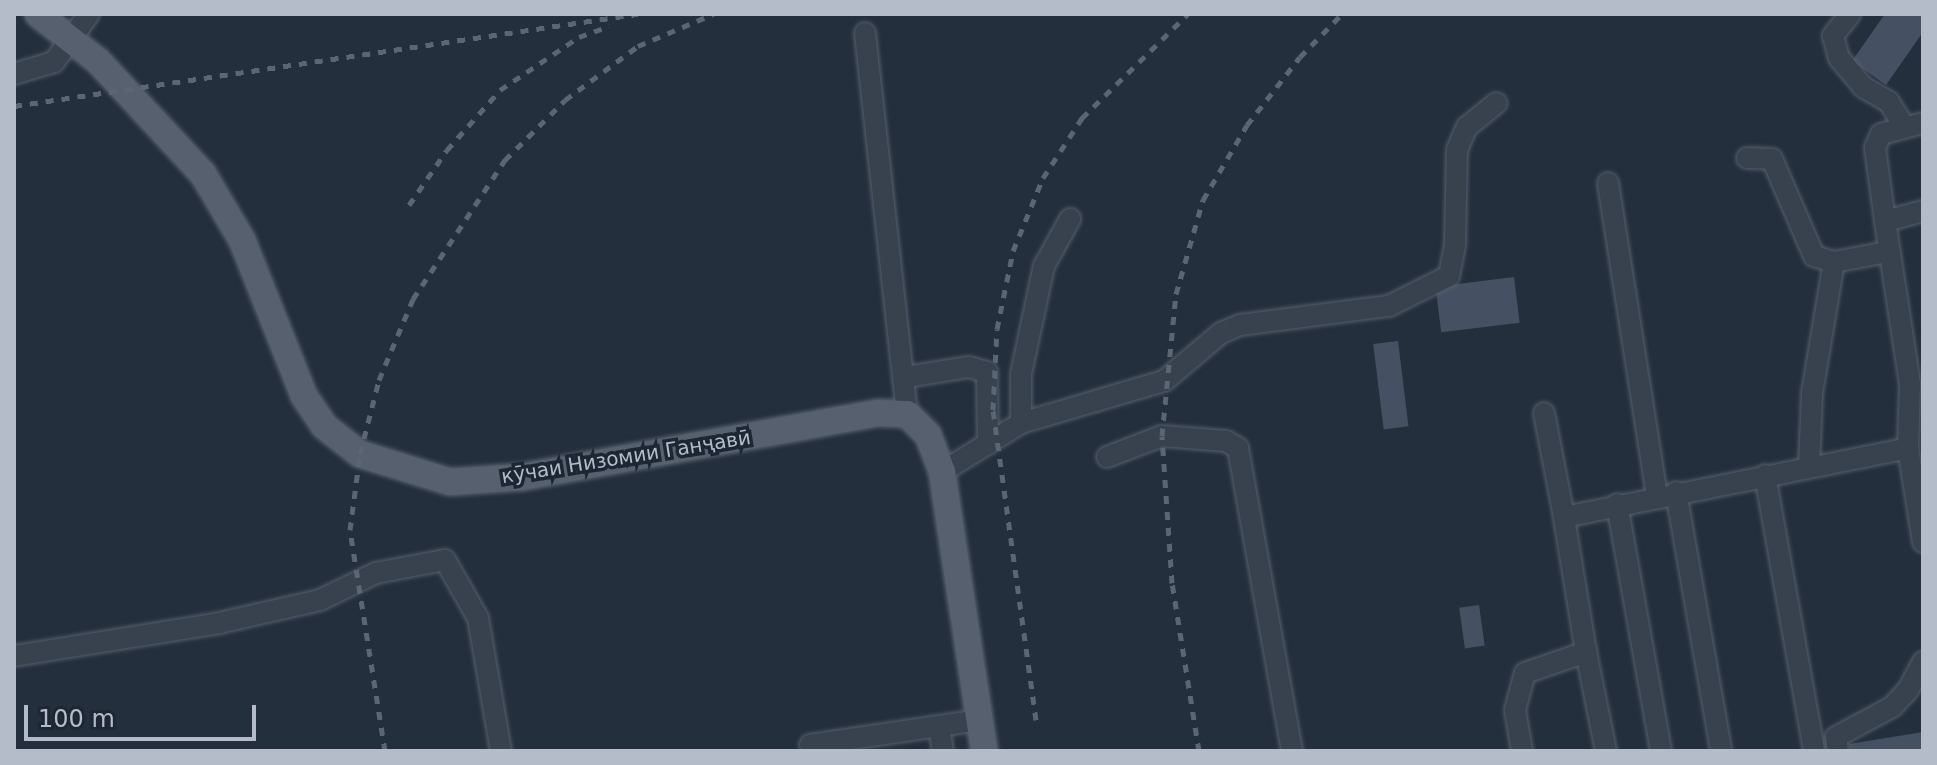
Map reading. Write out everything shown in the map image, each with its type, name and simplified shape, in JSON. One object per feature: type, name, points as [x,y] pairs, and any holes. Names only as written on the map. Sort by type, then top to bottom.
[{"type":"main road","name":"кӯчаи Низомии Ганҷавӣ","points":[[38,14],[126,88],[203,174],[242,240],[304,396],[324,426],[360,454],[450,482],[522,477],[879,413],[907,414]]},
{"type":"main road","points":[[907,414],[928,435],[942,472],[984,751]]},
{"type":"street","points":[[14,74],[54,62],[89,14]]},
{"type":"street","points":[[1850,14],[1833,36],[1839,58],[1863,87],[1889,102],[1914,125]]},
{"type":"street","points":[[865,33],[906,377],[907,414]]},
{"type":"street","points":[[942,472],[1021,423],[1164,381],[1221,333],[1240,325],[1389,306],[1449,276],[1455,244],[1457,150],[1467,127],[1497,103]]},
{"type":"street","points":[[1914,125],[1881,134],[1875,148],[1887,252],[1916,384],[1908,448],[1923,542]]},
{"type":"street","points":[[1747,158],[1772,159],[1814,256],[1834,262],[1887,252]]},
{"type":"street","points":[[1608,183],[1666,494],[1721,751]]},
{"type":"street","points":[[1885,221],[1923,211]]},
{"type":"street","points":[[1021,423],[1021,374],[1044,266],[1070,219]]},
{"type":"street","points":[[1809,466],[1812,393],[1834,262]]},
{"type":"street","points":[[906,377],[969,367],[987,372],[988,444]]},
{"type":"street","points":[[1544,413],[1606,751]]},
{"type":"street","points":[[1107,457],[1175,435],[1238,448],[1292,751]]},
{"type":"street","points":[[1564,517],[1666,494],[1908,448]]},
{"type":"street","points":[[1765,475],[1815,751],[1837,744],[1892,707],[1908,690],[1923,662]]},
{"type":"street","points":[[1617,504],[1661,751]]},
{"type":"street","points":[[14,656],[234,620],[320,600],[376,573],[445,560],[478,618],[501,751]]},
{"type":"street","points":[[1522,751],[1515,710],[1525,673],[1586,652]]},
{"type":"street","points":[[810,745],[980,720]]},
{"type":"street","points":[[939,726],[943,751]]},
{"type":"building","points":[[1885,14],[1923,14],[1923,32],[1886,85],[1852,61]]},
{"type":"building","points":[[1514,277],[1520,323],[1441,332],[1436,287]]},
{"type":"building","points":[[1398,341],[1408,426],[1384,429],[1373,344]]},
{"type":"building","points":[[1479,605],[1485,646],[1465,648],[1459,608]]},
{"type":"building","points":[[1923,732],[1923,751],[1850,751],[1849,744]]},
{"type":"railway","points":[[14,106],[637,14]]},
{"type":"railway","points":[[385,751],[350,530],[360,454],[379,380],[413,299],[505,160],[565,100],[638,46],[713,14]]},
{"type":"railway","points":[[1036,720],[993,410],[997,329],[1013,251],[1043,178],[1082,118],[1188,14]]},
{"type":"railway","points":[[1199,751],[1172,583],[1162,436],[1176,294],[1203,200],[1247,125],[1300,57],[1342,14]]},
{"type":"railway","points":[[409,205],[447,150],[500,90],[579,37],[609,26]]}]
